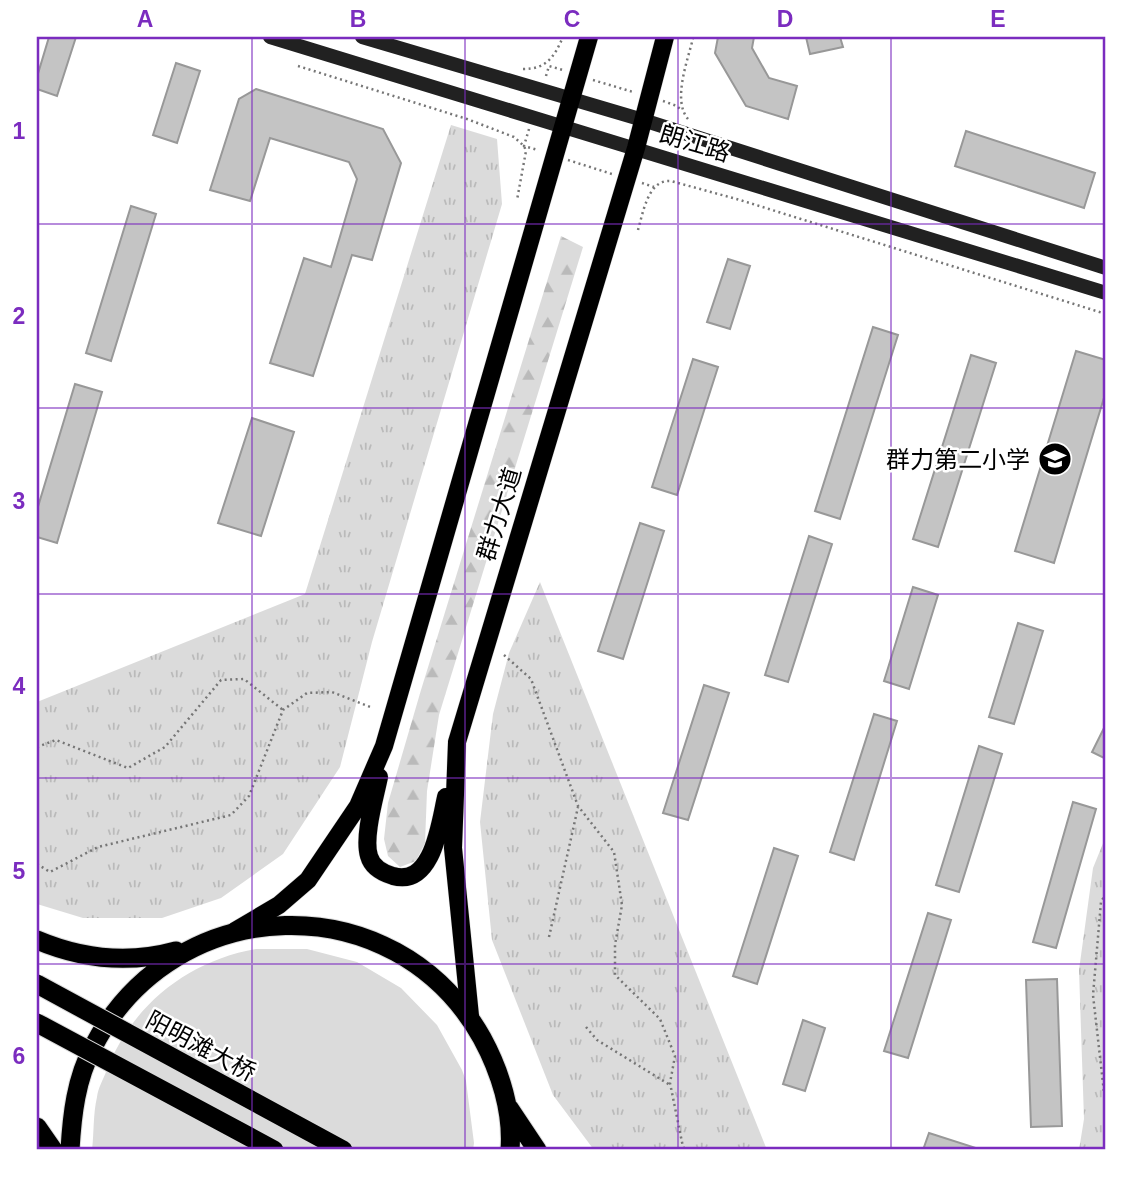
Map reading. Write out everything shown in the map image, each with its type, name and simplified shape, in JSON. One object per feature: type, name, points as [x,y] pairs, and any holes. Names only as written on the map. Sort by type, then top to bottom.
[{"type":"highway","points":[[37,940],[64,951],[112,959],[154,957],[235,931],[273,925],[348,931],[383,944],[416,963],[445,988],[470,1016],[493,1058],[507,1105],[510,1150]]},
{"type":"highway","points":[[70,1150],[72,1119],[79,1083],[92,1048],[111,1017],[135,989],[163,965],[194,946]]},
{"type":"highway","name":"阳明滩大桥","points":[[37,984],[343,1150]]},
{"type":"highway","points":[[37,1023],[274,1150]]},
{"type":"highway","points":[[507,1105],[537,1150]]},
{"type":"highway","points":[[37,1127],[53,1150]]},
{"type":"main road","name":"朗江路","points":[[270,37],[1106,293]]},
{"type":"main road","name":"朗江路","points":[[362,37],[643,120],[1106,268]]},
{"type":"main road","name":"群力大道","points":[[235,931],[272,909],[307,880],[358,806],[384,746],[589,37]]},
{"type":"main road","name":"群力大道","points":[[470,1016],[453,848],[457,742],[635,148],[665,37]]},
{"type":"main road","points":[[384,746],[368,853],[370,860],[380,871],[398,877],[416,871],[429,859],[439,829],[457,742]]},
{"type":"path","points":[[522,69],[548,65],[563,37]]},
{"type":"path","points":[[691,121],[682,111],[680,97],[693,38]]},
{"type":"path","points":[[298,66],[467,119],[514,137],[526,151],[517,200]]},
{"type":"path","points":[[638,230],[654,187],[666,180],[740,200],[1106,314]]},
{"type":"path","points":[[504,654],[531,679],[578,806],[614,852],[622,905],[615,945],[615,975],[660,1019],[675,1056],[670,1085],[683,1147],[687,1150]]},
{"type":"path","points":[[37,747],[57,740],[128,768],[165,747],[221,680],[244,680],[283,710]]},
{"type":"path","points":[[37,864],[50,872],[98,847],[231,815],[249,796],[283,710],[307,693],[332,692],[373,708]]},
{"type":"path","points":[[549,937],[578,806]]},
{"type":"path","points":[[1106,893],[1101,902],[1093,995],[1106,1110]]},
{"type":"path","points":[[586,1027],[597,1040],[670,1085]]},
{"type":"path","points":[[1103,1150],[1106,1140]]},
{"type":"green space","points":[[451,125],[497,139],[502,204],[372,642],[340,767],[283,854],[221,898],[162,918],[83,918],[37,904],[37,702],[305,594]]},
{"type":"green space","points":[[561,236],[583,247],[439,715],[427,791],[425,843],[416,861],[400,867],[388,856],[384,839],[388,803]]},
{"type":"green space","points":[[540,582],[767,1150],[594,1150],[553,1095],[492,940],[480,822],[493,714],[509,653]]},
{"type":"green space","points":[[1106,836],[1106,1150],[1079,1150],[1084,1119],[1079,970],[1093,868]]},
{"type":"green space","points":[[256,949],[307,949],[357,962],[401,988],[437,1025],[462,1070],[466,1081],[473,1150],[92,1150],[98,1090],[117,1048],[146,1007],[164,990],[207,964]]},
{"type":"building","points":[[49,37],[76,37],[57,96],[37,89],[37,77]]},
{"type":"building","points":[[718,37],[754,37],[752,48],[769,78],[797,86],[788,119],[746,106],[715,53]]},
{"type":"building","points":[[806,37],[840,37],[843,47],[810,54]]},
{"type":"building","points":[[176,63],[200,71],[177,143],[153,135]]},
{"type":"building","points":[[256,89],[383,129],[401,163],[372,260],[352,255],[313,376],[270,363],[304,258],[331,267],[357,179],[349,162],[270,138],[250,201],[210,190],[239,99]]},
{"type":"building","points":[[966,131],[1095,173],[1084,208],[955,166]]},
{"type":"building","points":[[131,206],[156,214],[111,361],[86,353]]},
{"type":"building","points":[[728,259],[750,266],[730,329],[707,322]]},
{"type":"building","points":[[873,327],[898,335],[840,519],[815,511]]},
{"type":"building","points":[[1076,351],[1106,360],[1106,391],[1054,563],[1015,551]]},
{"type":"building","points":[[971,355],[996,363],[938,547],[913,539]]},
{"type":"building","points":[[693,359],[718,367],[677,495],[652,487]]},
{"type":"building","points":[[75,384],[102,392],[57,543],[37,537],[37,510]]},
{"type":"building","points":[[252,418],[294,432],[261,536],[218,523]]},
{"type":"building","points":[[640,523],[664,531],[623,659],[598,651]]},
{"type":"building","points":[[809,536],[832,544],[788,682],[765,675]]},
{"type":"building","points":[[913,587],[938,595],[909,689],[884,681]]},
{"type":"building","points":[[1018,623],[1043,631],[1014,724],[989,717]]},
{"type":"building","points":[[704,685],[729,693],[688,820],[663,813]]},
{"type":"building","points":[[874,714],[897,721],[854,860],[830,852]]},
{"type":"building","points":[[1106,724],[1106,759],[1092,752]]},
{"type":"building","points":[[979,746],[1002,754],[959,892],[936,885]]},
{"type":"building","points":[[1073,802],[1096,809],[1056,948],[1033,942]]},
{"type":"building","points":[[774,848],[798,856],[757,984],[733,976]]},
{"type":"building","points":[[928,913],[951,920],[908,1058],[884,1051]]},
{"type":"building","points":[[1057,979],[1062,1126],[1031,1127],[1026,980]]},
{"type":"building","points":[[803,1020],[825,1028],[805,1091],[783,1084]]},
{"type":"building","points":[[929,1133],[976,1148],[923,1150]]},
{"type":"place","name":"群力第二小学","points":[[1055,459]]}]
